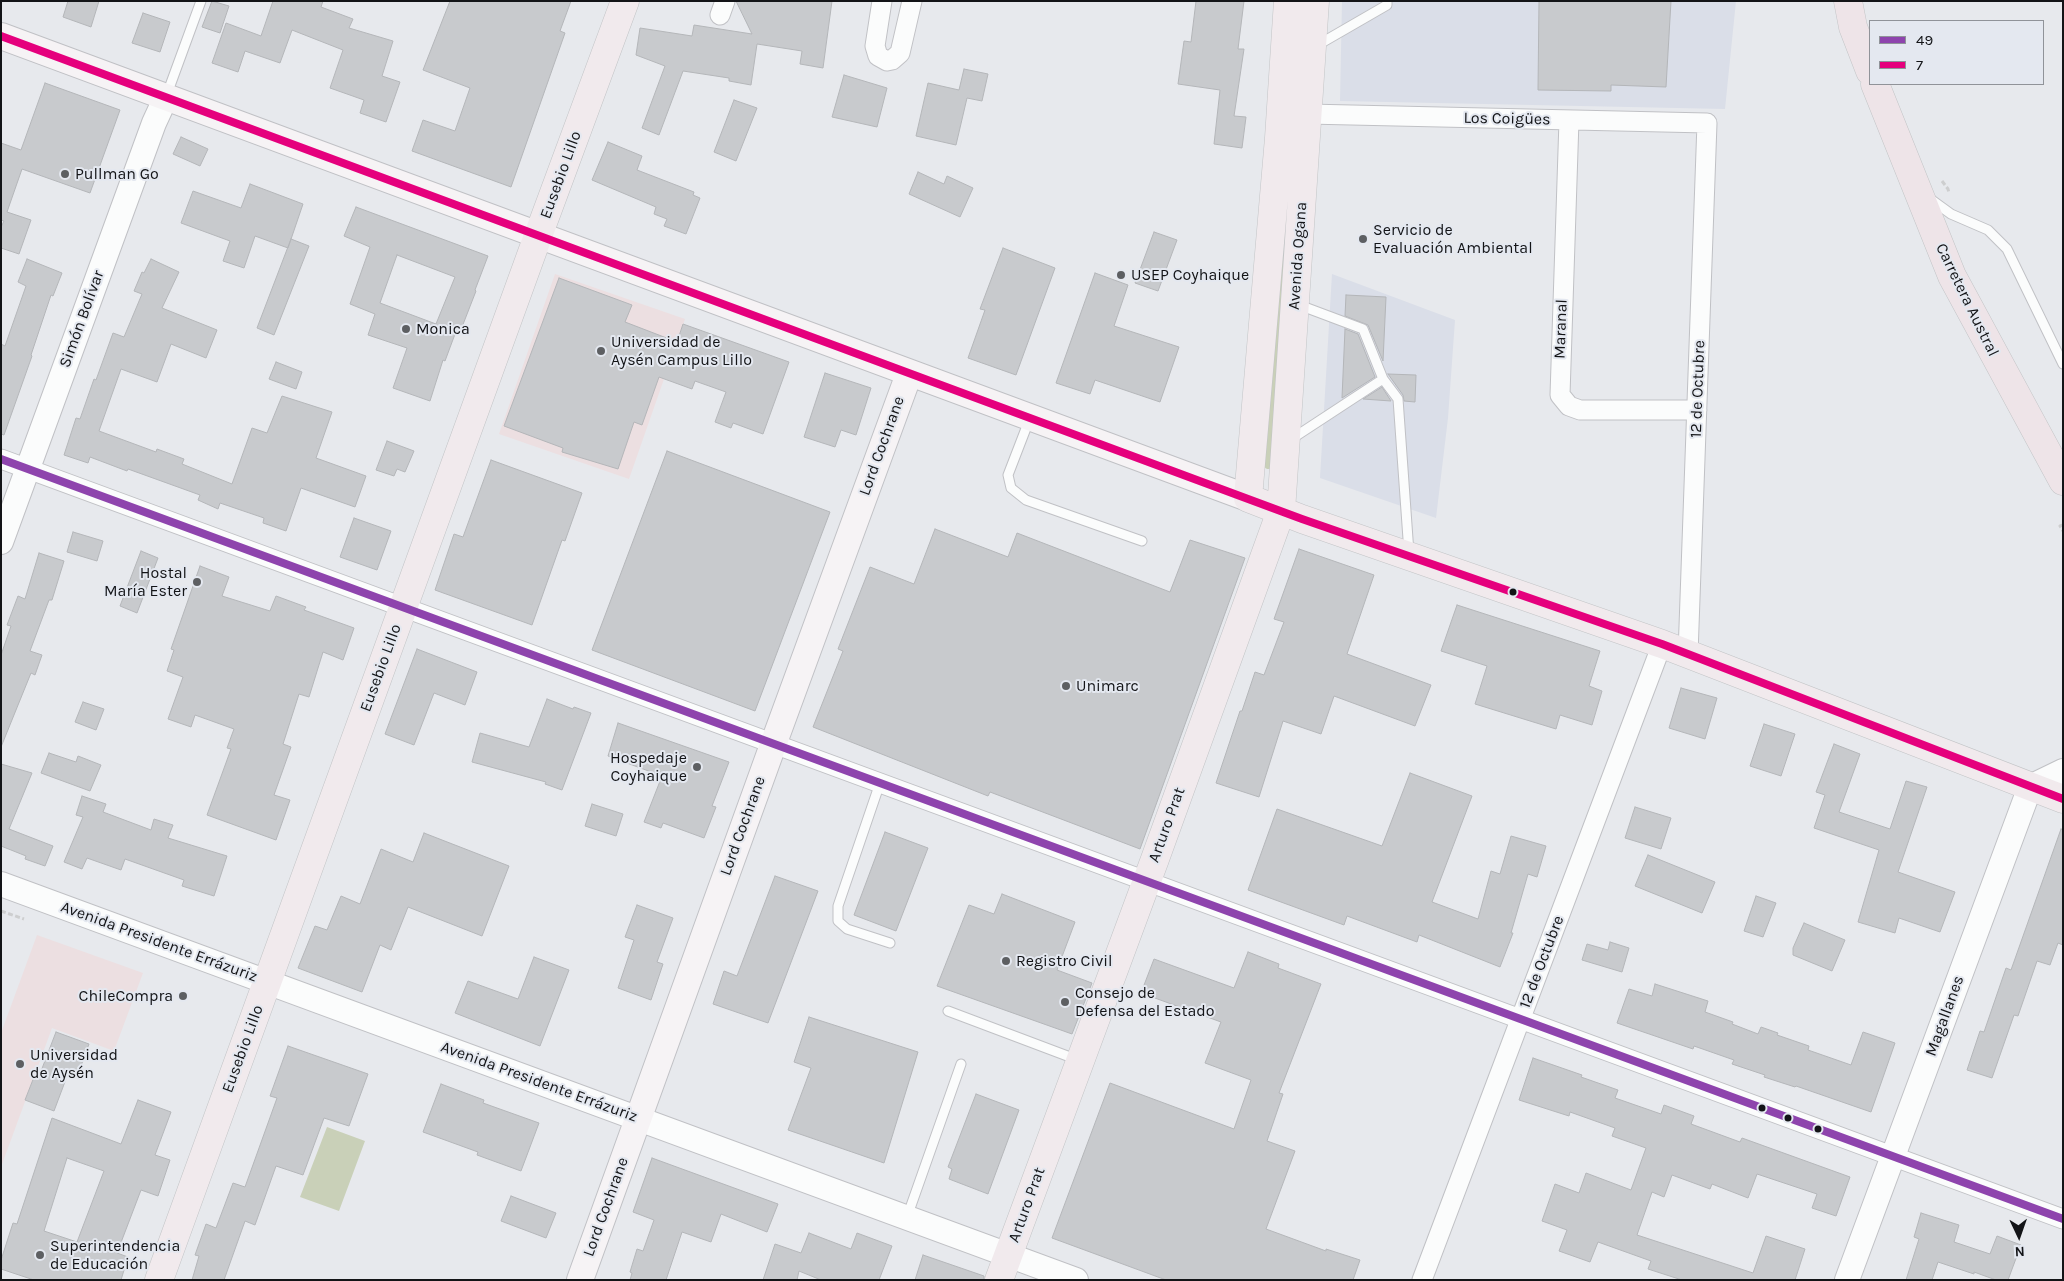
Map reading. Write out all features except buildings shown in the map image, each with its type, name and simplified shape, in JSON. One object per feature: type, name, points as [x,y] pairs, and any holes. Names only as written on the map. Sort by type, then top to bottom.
[{"type":"highway","points":[[1848,1],[1853,27],[1869,68]]},
{"type":"highway","name":"Carretera Austral","points":[[1875,85],[1952,276],[2063,481]]},
{"type":"main road","name":"Eusebio Lillo","points":[[159,1280],[625,1]]},
{"type":"main road","name":"Avenida Ogana","points":[[1248,498],[1278,148],[1288,1]]},
{"type":"main road","name":"Avenida Ogana","points":[[1281,511],[1315,1]]},
{"type":"main road","points":[[1,36],[1281,511],[1662,644],[2030,787],[2063,798]]},
{"type":"main road","name":"Lord Cochrane","points":[[580,1280],[909,374]]},
{"type":"main road","name":"Arturo Prat","points":[[999,1280],[1147,882],[1281,511]]},
{"type":"street","points":[[882,1],[875,46],[878,56],[887,61],[892,60],[900,53],[912,1]]},
{"type":"street","name":"Simón Bolívar","points":[[1,542],[150,132],[166,97]]},
{"type":"street","name":"Los Coigües","points":[[1307,114],[1707,123]]},
{"type":"street","name":"Maranal","points":[[1569,120],[1560,395],[1569,406],[1580,410],[1697,410]]},
{"type":"street","name":"12 de Octubre","points":[[1688,654],[1707,123]]},
{"type":"street","points":[[1,460],[2063,1219]]},
{"type":"street","name":"12 de Octubre","points":[[1422,1280],[1662,644]]},
{"type":"street","points":[[2030,787],[2063,771]]},
{"type":"street","name":"Magallanes","points":[[1847,1280],[2030,787]]},
{"type":"street","name":"Avenida Presidente Errázuriz","points":[[1,884],[1076,1280]]},
{"type":"lane","points":[[166,97],[201,1]]},
{"type":"lane","points":[[1311,48],[1387,5],[1387,1]]},
{"type":"lane","points":[[1917,190],[1951,214],[1988,230],[2007,249],[2063,364]]},
{"type":"lane","points":[[1295,303],[1363,329],[1383,379],[1398,399],[1409,555]]},
{"type":"lane","points":[[1286,442],[1383,379]]},
{"type":"lane","points":[[1030,418],[1008,475],[1011,488],[1026,500],[1142,541]]},
{"type":"lane","points":[[880,783],[838,906],[838,921],[847,929],[890,943]]},
{"type":"lane","points":[[948,1011],[1080,1061]]},
{"type":"lane","points":[[907,1217],[961,1064]]},
{"type":"path","points":[[2063,525],[2060,526],[2063,531]]},
{"type":"shaded area","points":[[1342,1],[1736,1],[1725,109],[1340,101]]},
{"type":"shaded area","name":"Universidad de Aysén Campus Lillo","points":[[555,274],[685,319],[629,479],[499,434]]},
{"type":"shaded area","points":[[1332,274],[1455,320],[1448,418],[1436,518],[1320,478]]},
{"type":"shaded area","name":"Universidad de Aysén","points":[[37,935],[143,973],[114,1051],[52,1028],[1,1167],[1,1033]]},
{"type":"green space","points":[[1289,155],[1292,213],[1270,469],[1267,469],[1264,467]]},
{"type":"green space","points":[[327,1127],[365,1141],[339,1211],[300,1197]]},
{"type":"transit line","name":"7","points":[[1,36],[1302,519],[1662,644],[2063,799]]},
{"type":"transit line","name":"49","points":[[1,459],[2063,1219]]},
{"type":"place","name":"Pullman Go","points":[[65,174]]},
{"type":"place","name":"Servicio de Evaluación Ambiental","points":[[1363,239]]},
{"type":"place","name":"USEP Coyhaique","points":[[1121,275]]},
{"type":"place","name":"Monica","points":[[406,329]]},
{"type":"place","name":"Universidad de Aysén Campus Lillo","points":[[601,351]]},
{"type":"place","name":"Hostal María Ester","points":[[197,582]]},
{"type":"place","name":"Unimarc","points":[[1066,686]]},
{"type":"place","name":"Hospedaje Coyhaique","points":[[697,767]]},
{"type":"place","name":"Registro Civil","points":[[1006,961]]},
{"type":"place","name":"ChileCompra","points":[[183,996]]},
{"type":"place","name":"Consejo de Defensa del Estado","points":[[1065,1002]]},
{"type":"place","name":"Universidad de Aysén","points":[[20,1064]]},
{"type":"place","name":"Superintendencia de Educación","points":[[40,1255]]}]
